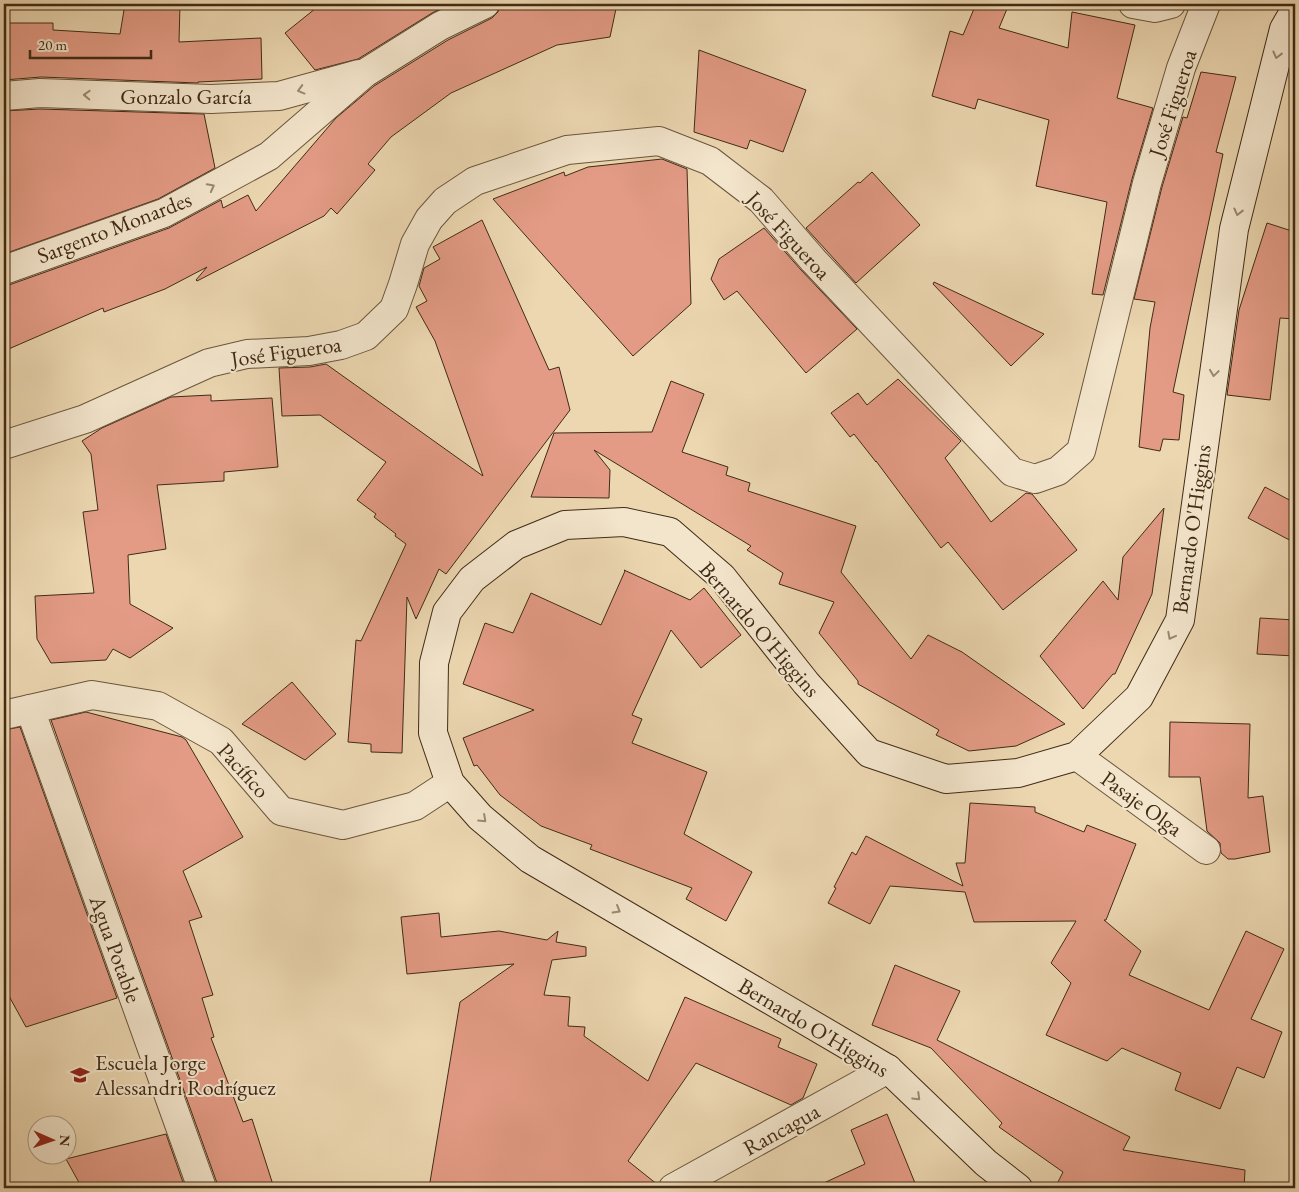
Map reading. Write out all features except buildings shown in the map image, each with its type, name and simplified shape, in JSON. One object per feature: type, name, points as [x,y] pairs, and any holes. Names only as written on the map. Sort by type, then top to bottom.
[{"type":"street","points":[[365,72],[440,26],[485,4]]},
{"type":"street","points":[[1133,4],[1155,8],[1171,4]]},
{"type":"street","name":"José Figueroa","points":[[4,445],[85,419],[209,363],[248,354],[309,351],[341,345],[366,336],[394,309],[415,244],[429,219],[445,201],[475,181],[567,150],[659,141],[710,161],[761,200],[813,260],[1012,472],[1035,479],[1058,471],[1081,451],[1146,183],[1181,68],[1206,4]]},
{"type":"street","name":"Bernardo O'Higgins","points":[[1018,1188],[986,1163],[888,1069],[530,859],[480,817],[450,783],[433,733],[434,663],[447,612],[472,579],[516,545],[565,525],[624,522],[670,532],[722,577],[806,683],[869,753],[946,779],[1018,773],[1078,756],[1139,697],[1180,620],[1234,229],[1284,29],[1295,10]]},
{"type":"street","name":"Gonzalo García","points":[[4,96],[40,93],[211,99],[279,96],[365,72]]},
{"type":"street","name":"Sargento Monardes","points":[[4,270],[164,213],[269,156],[365,72]]},
{"type":"street","name":"Pacífico","points":[[4,714],[92,695],[158,706],[220,741],[281,811],[343,826],[415,806],[450,783]]},
{"type":"street","name":"Agua Potable","points":[[30,709],[202,1188]]},
{"type":"street","name":"Pasaje Olga","points":[[1078,756],[1206,850]]},
{"type":"street","name":"Rancagua","points":[[673,1188],[888,1069]]},
{"type":"place","name":"Escuela Jorge Alessandri Rodríguez","points":[[80,1075]]}]
